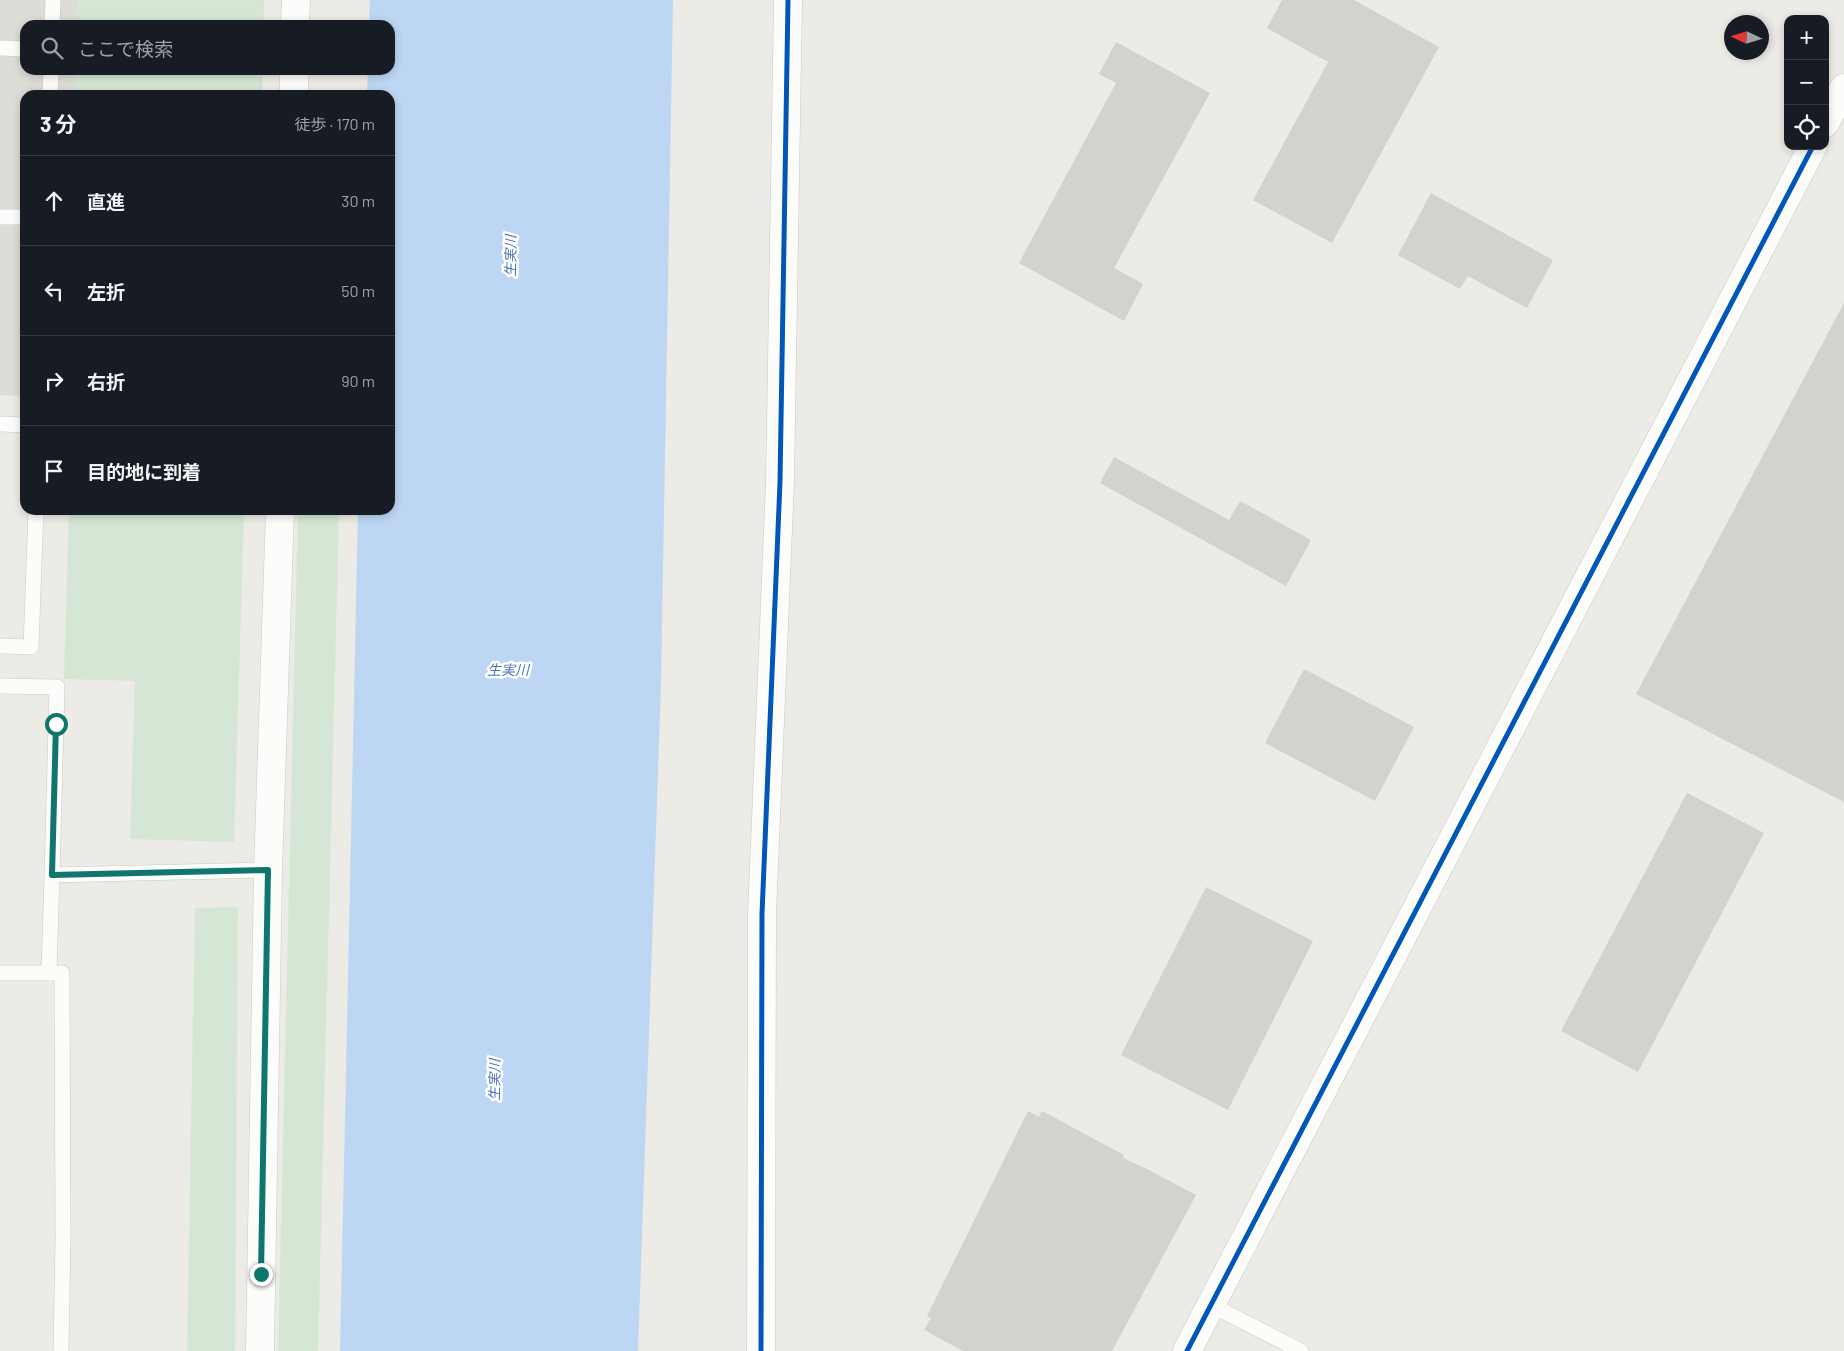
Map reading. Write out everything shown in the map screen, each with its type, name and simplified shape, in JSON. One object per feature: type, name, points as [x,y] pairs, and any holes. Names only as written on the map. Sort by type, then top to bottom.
[{"type":"street","points":[[296,0],[296,20]]},
{"type":"street","points":[[761,1351],[762,914],[780,482],[788,0]]},
{"type":"street","points":[[294,75],[294,90]]},
{"type":"street","points":[[1829,116],[1844,88]]},
{"type":"street","points":[[1187,1351],[1811,150]]},
{"type":"street","points":[[260,1351],[268,870],[280,515]]},
{"type":"lane","points":[[52,20],[53,0]]},
{"type":"lane","points":[[0,48],[20,49]]},
{"type":"lane","points":[[50,90],[51,75]]},
{"type":"lane","points":[[0,217],[20,218]]},
{"type":"lane","points":[[0,424],[20,425]]},
{"type":"lane","points":[[0,646],[31,647],[36,515]]},
{"type":"lane","points":[[0,686],[57,687],[49,973]]},
{"type":"lane","points":[[52,875],[268,870]]},
{"type":"lane","points":[[0,973],[62,973],[63,1238],[61,1351]]},
{"type":"lane","points":[[1211,1305],[1301,1351]]},
{"type":"shaded area","points":[[0,0],[264,0],[263,20],[20,20],[20,75],[262,75],[262,90],[20,90],[20,396],[0,395]]},
{"type":"green space","points":[[78,0],[262,0],[262,20],[77,20]]},
{"type":"green space","points":[[76,75],[261,75],[260,90],[76,90]]},
{"type":"green space","points":[[69,515],[244,515],[234,842],[130,839],[135,681],[64,679]]},
{"type":"green space","points":[[298,515],[339,515],[318,1351],[278,1351]]},
{"type":"green space","points":[[238,907],[235,1351],[187,1351],[195,908]]},
{"type":"water","name":"生実川","points":[[370,0],[673,0],[661,684],[638,1351],[340,1351],[358,515],[395,515],[395,90],[367,90],[368,75],[395,75],[395,20],[369,20]]},
{"type":"building","points":[[1282,0],[1354,0],[1439,47],[1332,243],[1253,200],[1328,62],[1267,28]]},
{"type":"building","points":[[1116,42],[1210,93],[1114,268],[1143,284],[1124,321],[1019,263],[1116,83],[1099,74]]},
{"type":"building","points":[[1431,193],[1553,260],[1527,308],[1468,276],[1460,289],[1398,255]]},
{"type":"building","points":[[1844,303],[1844,802],[1636,694]]},
{"type":"building","points":[[1114,457],[1229,520],[1240,501],[1311,540],[1286,586],[1100,483]]},
{"type":"building","points":[[1304,669],[1414,727],[1375,801],[1265,743]]},
{"type":"building","points":[[1687,793],[1764,833],[1638,1072],[1561,1031]]},
{"type":"building","points":[[1206,887],[1313,941],[1228,1110],[1121,1055]]},
{"type":"building","points":[[1028,1111],[1039,1117],[1042,1111],[1124,1155],[1123,1158],[1196,1195],[1112,1351],[963,1351],[924,1330],[931,1318],[927,1316]]},
{"type":"cycle path","points":[[761,1351],[762,914],[780,482],[788,0]]},
{"type":"cycle path","points":[[1187,1351],[1811,150]]},
{"type":"route","points":[[56,724],[52,875],[268,870],[261,1274]]}]
